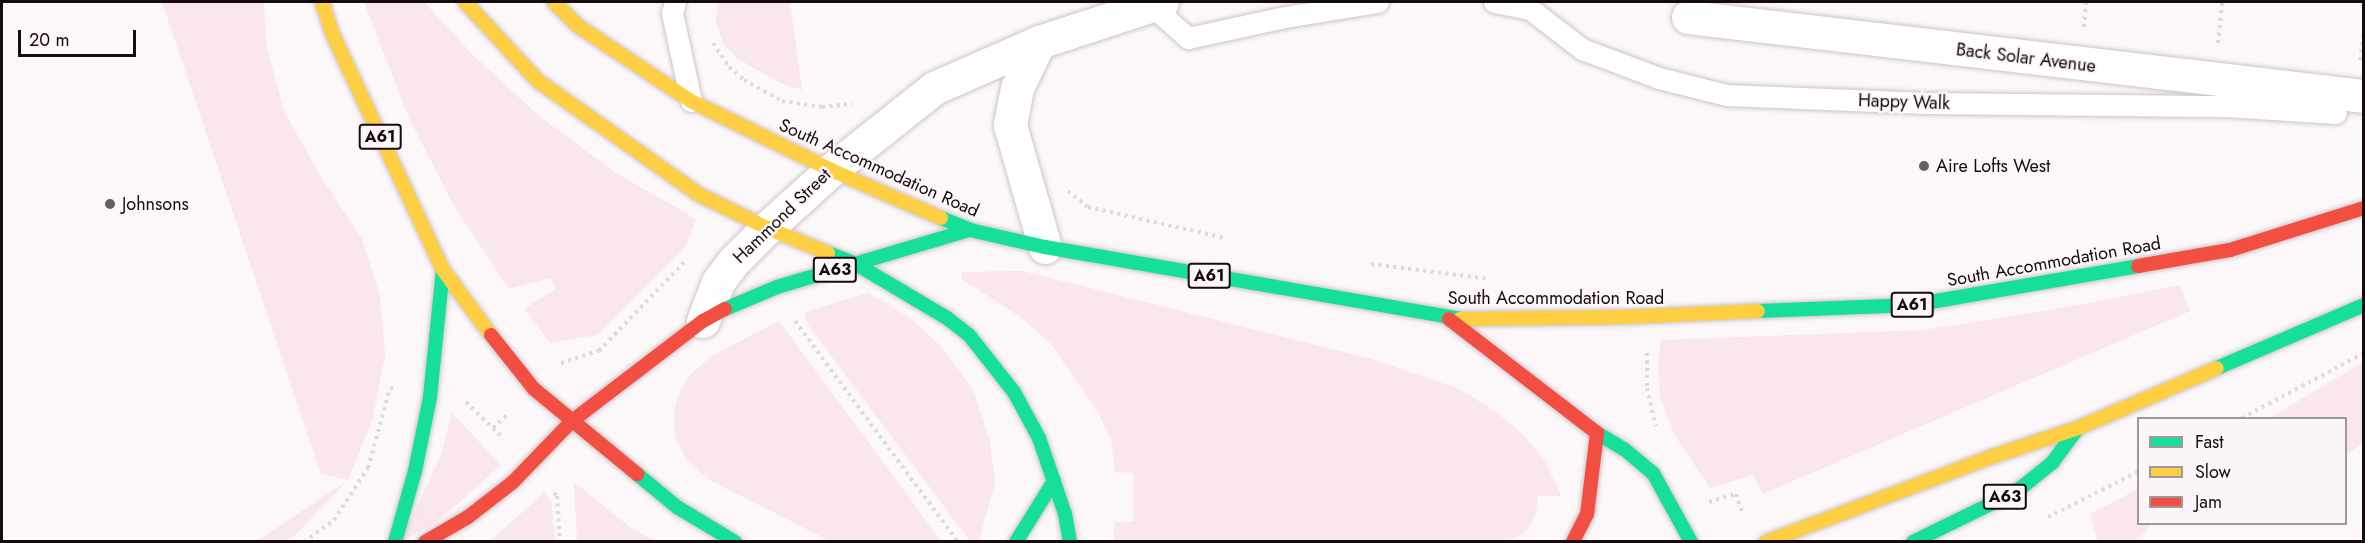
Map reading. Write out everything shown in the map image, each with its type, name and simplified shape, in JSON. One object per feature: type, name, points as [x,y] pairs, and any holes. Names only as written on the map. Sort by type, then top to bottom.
[{"type":"main road","name":"A61","points":[[322,2],[332,33],[443,270],[534,389],[677,507],[735,542]]},
{"type":"main road","name":"A63","points":[[465,2],[538,81],[698,194],[767,228],[856,264],[947,318],[969,335],[1014,392],[1039,438],[1065,514],[1070,542]]},
{"type":"main road","name":"South Accommodation Road","points":[[554,2],[578,26],[691,102],[831,170],[970,230],[1045,247],[1449,319],[1648,316],[1913,305],[2230,250],[2364,208]]},
{"type":"main road","name":"A63","points":[[425,542],[468,517],[513,482],[572,421],[703,321],[726,308],[777,288],[970,230]]},
{"type":"main road","points":[[396,542],[415,471],[430,397],[443,270]]},
{"type":"main road","points":[[1766,542],[1988,458],[2078,428],[2364,305]]},
{"type":"main road","points":[[1449,319],[1597,433],[1624,449],[1653,473],[1691,542]]},
{"type":"main road","name":"A63","points":[[1913,542],[2017,491],[2052,463],[2078,428]]},
{"type":"main road","points":[[1573,542],[1587,514],[1597,433]]},
{"type":"main road","points":[[1016,542],[1054,481]]},
{"type":"street","name":"Hammond Street","points":[[703,321],[718,282],[734,261],[831,170],[934,88],[1039,42],[1156,3]]},
{"type":"street","name":"Back Solar Avenue","points":[[1688,17],[2350,104]]},
{"type":"street","points":[[1039,42],[1017,88],[1010,125],[1045,247]]},
{"type":"lane","points":[[675,2],[672,13],[691,102]]},
{"type":"lane","points":[[1156,3],[1188,38],[1285,17],[1377,2]]},
{"type":"lane","name":"Happy Walk","points":[[1494,2],[1530,9],[1582,49],[1659,78],[1726,95],[1928,103],[2225,106],[2350,104]]},
{"type":"path","points":[[710,36],[716,51],[744,80],[782,101],[822,107],[861,103]]},
{"type":"path","points":[[722,118],[744,80]]},
{"type":"path","points":[[1063,188],[1088,207],[1235,241]]},
{"type":"path","points":[[494,428],[561,363],[599,351],[686,260]]},
{"type":"path","points":[[1359,263],[1496,279]]},
{"type":"path","points":[[777,288],[798,326],[958,542]]},
{"type":"path","points":[[1648,316],[1647,388],[1657,432]]},
{"type":"path","points":[[2244,417],[2364,353]]},
{"type":"path","points":[[304,542],[334,520],[368,468],[390,388]]},
{"type":"path","points":[[2046,518],[2137,473]]},
{"type":"shaded area","points":[[162,2],[264,2],[266,44],[284,111],[322,179],[362,239],[380,296],[385,355],[373,417],[348,480],[321,474]]},
{"type":"shaded area","points":[[364,2],[424,2],[472,54],[539,116],[616,173],[696,219],[686,246],[597,335],[550,343],[524,309],[555,289],[551,278],[509,289],[454,206],[409,118]]},
{"type":"shaded area","points":[[718,2],[790,2],[802,90],[780,83],[737,58],[723,43],[716,22]]},
{"type":"shaded area","points":[[1022,271],[1372,359],[1459,389],[1493,410],[1525,436],[1546,463],[1561,496],[1538,496],[1536,513],[1529,528],[1515,538],[1499,541],[1113,541],[1115,522],[1133,521],[1133,473],[1115,472],[1111,440],[1096,409],[1050,343],[1022,318],[962,279],[961,272]]},
{"type":"shaded area","points":[[2180,285],[2190,311],[1763,494],[1753,475],[1710,488],[1674,434],[1660,396],[1658,363],[1661,340],[1923,330],[2057,309]]},
{"type":"shaded area","points":[[868,293],[909,317],[942,347],[973,390],[990,442],[995,483],[979,541],[969,540],[808,325],[805,312]]},
{"type":"shaded area","points":[[779,321],[941,541],[830,541],[708,479],[685,457],[675,438],[674,411],[681,389],[691,374],[713,355]]},
{"type":"shaded area","points":[[2363,362],[2363,442],[2347,455],[2347,417],[2272,417]]},
{"type":"shaded area","points":[[452,413],[501,465],[437,522],[400,542],[441,455]]},
{"type":"shaded area","points":[[348,480],[295,535],[284,541],[257,541]]},
{"type":"shaded area","points":[[574,482],[630,527],[654,541],[577,541]]},
{"type":"shaded area","points":[[2137,490],[2137,525],[2152,525],[2136,541],[2098,541],[2090,514]]},
{"type":"shaded area","points":[[544,493],[551,501],[555,541],[490,541]]},
{"type":"traffic: fast","points":[[941,218],[970,230],[1045,247],[1460,319]]},
{"type":"traffic: fast","points":[[725,309],[777,287],[970,230]]},
{"type":"traffic: fast","points":[[828,253],[856,264],[947,318],[969,335],[1014,392],[1039,438],[1065,514],[1070,542]]},
{"type":"traffic: fast","points":[[1758,311],[1913,305],[2138,266]]},
{"type":"traffic: fast","points":[[395,542],[415,471],[430,397],[443,270]]},
{"type":"traffic: fast","points":[[2217,368],[2364,305]]},
{"type":"traffic: fast","points":[[1913,542],[2017,491],[2052,463],[2078,428]]},
{"type":"traffic: fast","points":[[1597,433],[1624,449],[1653,473],[1691,542]]},
{"type":"traffic: fast","points":[[637,474],[677,507],[735,542]]},
{"type":"traffic: fast","points":[[1016,542],[1054,481]]},
{"type":"traffic: slow","points":[[322,2],[332,33],[443,270],[491,335]]},
{"type":"traffic: slow","points":[[465,2],[538,81],[698,194],[767,228],[828,253]]},
{"type":"traffic: slow","points":[[554,2],[578,26],[691,101],[831,170],[941,218]]},
{"type":"traffic: slow","points":[[1460,319],[1627,317],[1758,311]]},
{"type":"traffic: slow","points":[[1766,542],[1988,458],[2078,428],[2217,368]]},
{"type":"traffic: jam","points":[[2138,266],[2230,250],[2364,208]]},
{"type":"traffic: jam","points":[[425,542],[468,517],[513,482],[572,421],[703,321],[725,309]]},
{"type":"traffic: jam","points":[[1449,319],[1597,433],[1587,514],[1573,542]]},
{"type":"traffic: jam","points":[[491,335],[534,389],[637,474]]},
{"type":"place","name":"Aire Lofts West","points":[[1924,166]]},
{"type":"place","name":"Johnsons","points":[[110,204]]}]
